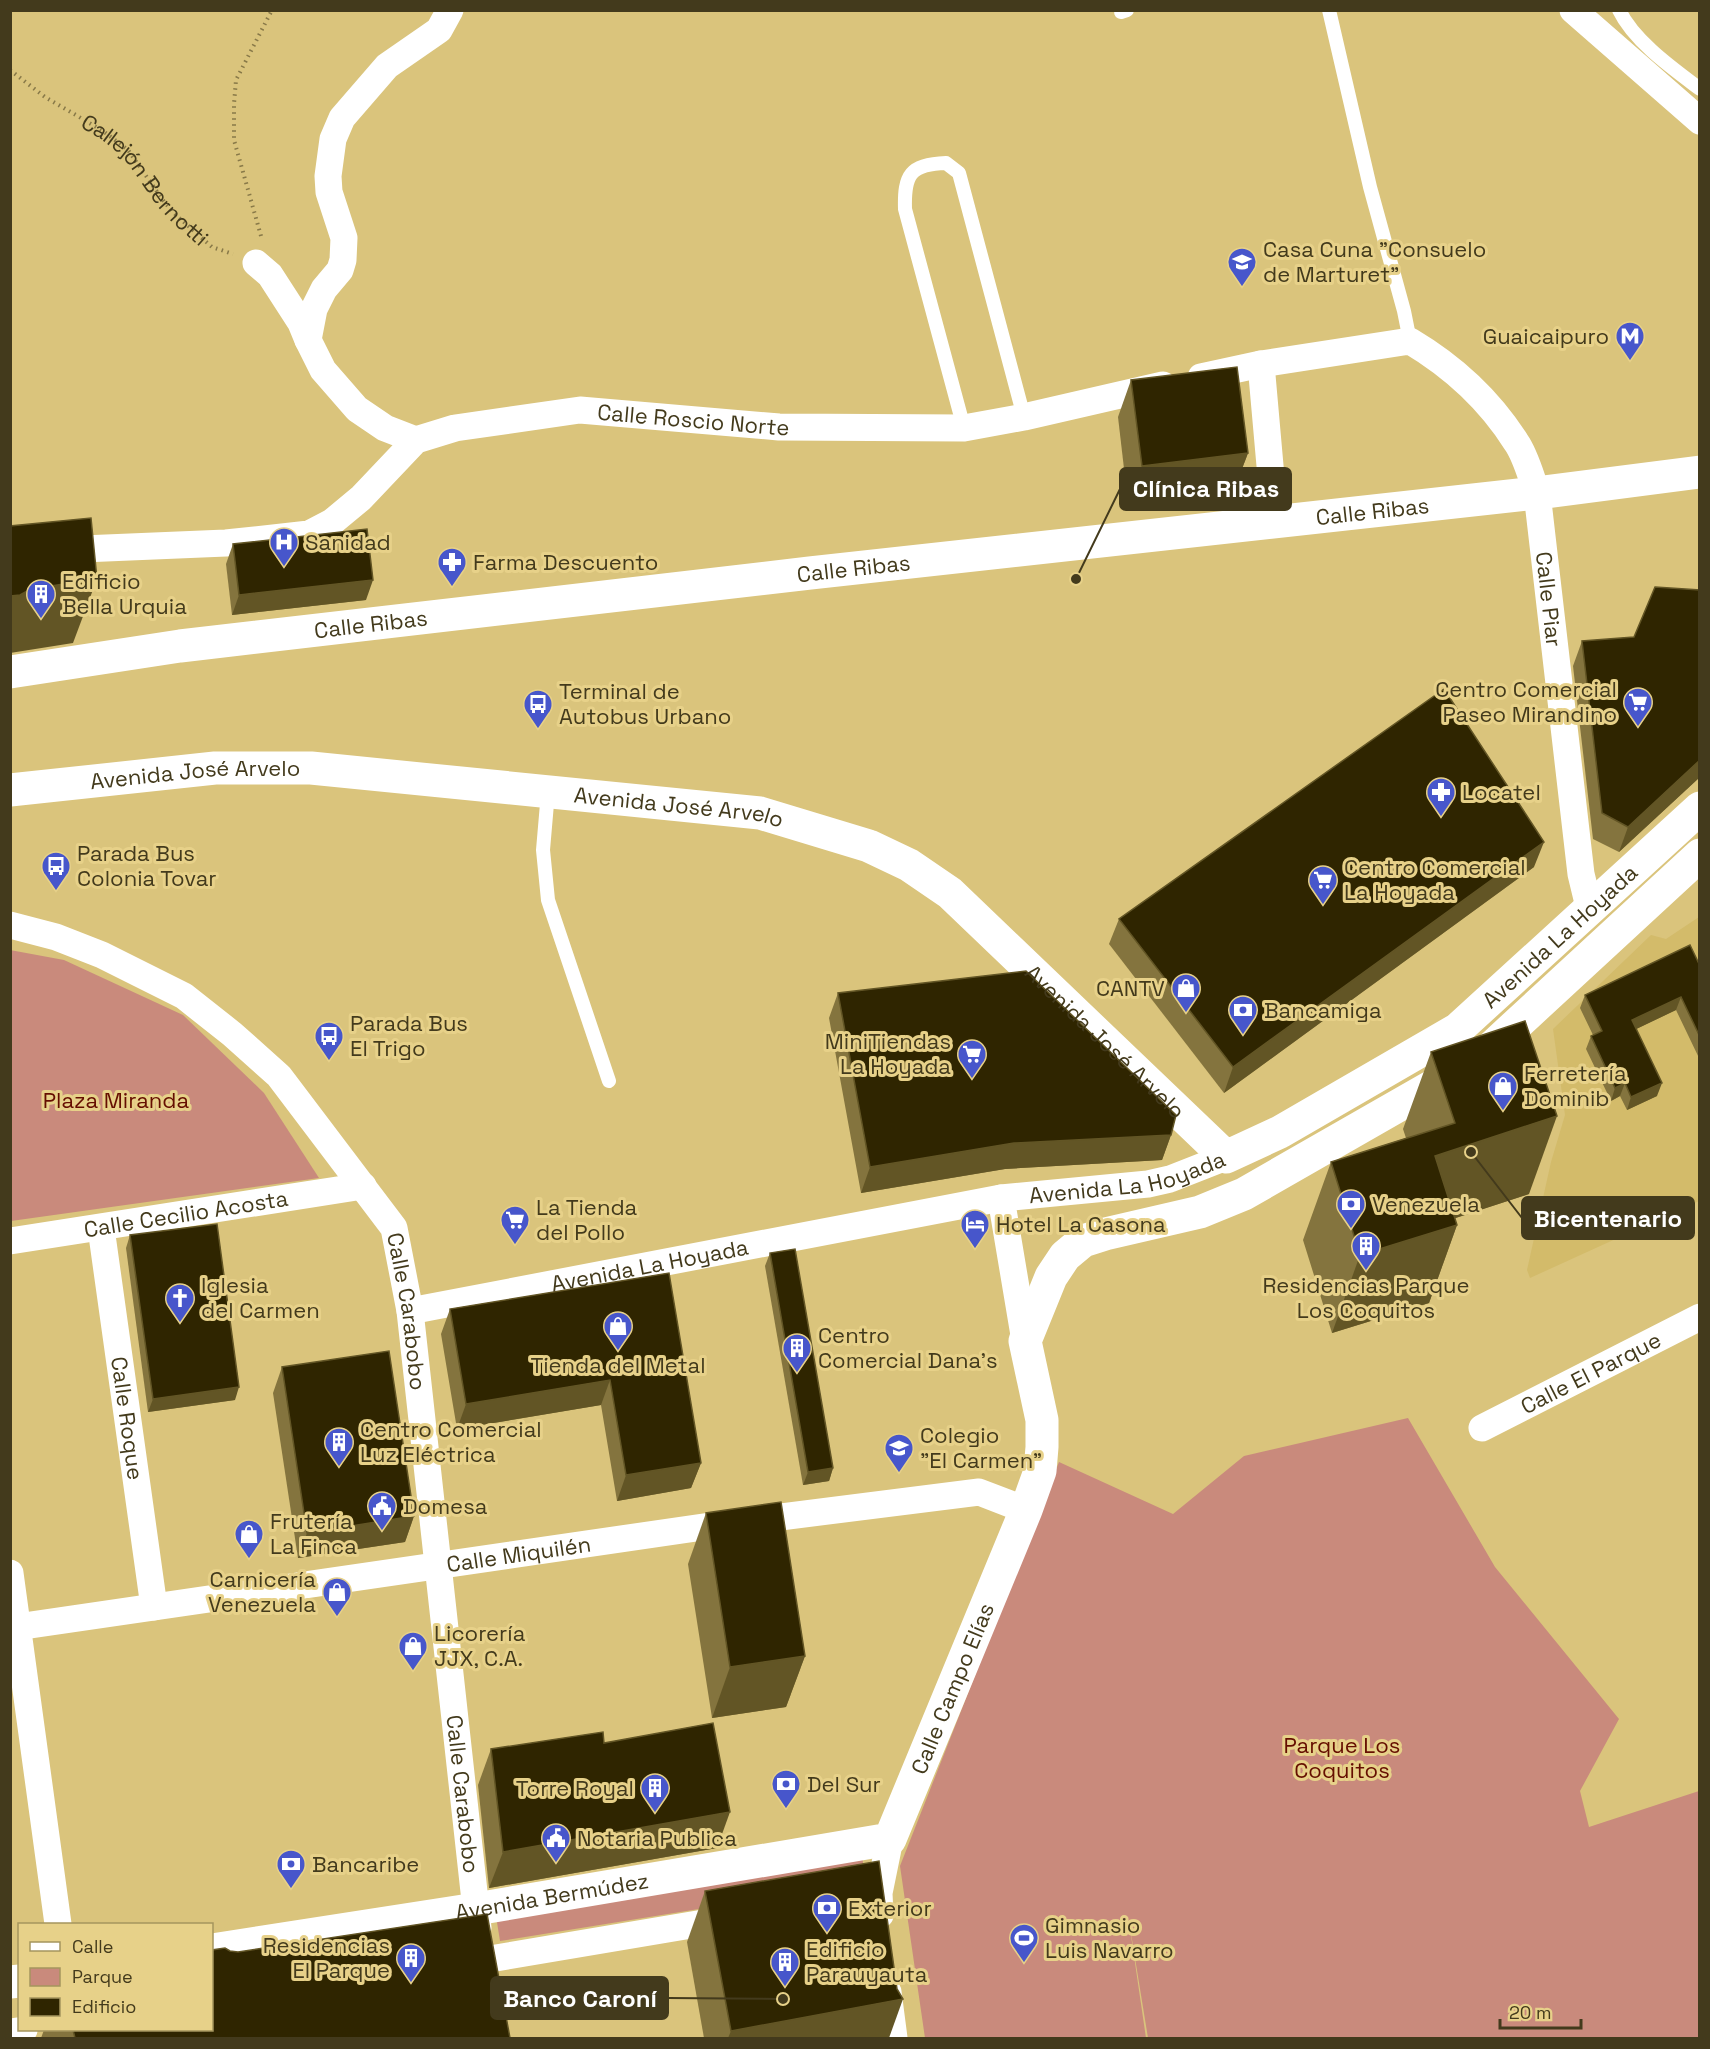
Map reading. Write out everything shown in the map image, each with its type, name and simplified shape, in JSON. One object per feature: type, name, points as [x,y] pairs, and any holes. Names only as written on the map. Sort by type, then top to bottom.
[{"type":"street","points":[[308,340],[314,309],[324,289],[340,270],[343,260],[344,238],[329,192],[328,176],[333,139],[342,118],[387,66],[439,30],[450,10]]},
{"type":"street","points":[[1573,10],[1700,120]]},
{"type":"street","points":[[260,267],[270,274],[301,322],[323,370],[357,410],[385,428],[416,440]]},
{"type":"street","name":"Calle Roscio Norte","points":[[10,552],[226,543],[309,534],[332,522],[361,498],[416,440],[456,428],[580,410],[779,427],[964,428],[1024,417],[1261,364],[1410,341]]},
{"type":"street","name":"Calle Piar","points":[[1410,341],[1449,367],[1498,419],[1518,443],[1537,493],[1581,874],[1589,907]]},
{"type":"street","points":[[1261,364],[1275,522]]},
{"type":"street","name":"Calle Ribas","points":[[10,672],[204,643],[1537,493],[1700,472]]},
{"type":"street","name":"Avenida José Arvelo","points":[[10,790],[215,768],[310,768],[760,813],[869,846],[909,865],[950,893],[1226,1157]]},
{"type":"street","name":"Avenida La Hoyada","points":[[410,1311],[1001,1198],[1148,1184],[1170,1179],[1226,1157],[1280,1131],[1458,1029],[1700,808]]},
{"type":"street","name":"Avenida La Hoyada","points":[[1025,1341],[1051,1277],[1065,1256],[1083,1241],[1200,1212],[1244,1194],[1470,1064],[1697,864]]},
{"type":"street","name":"Calle Carabobo","points":[[10,925],[56,937],[102,955],[184,996],[232,1034],[279,1076],[394,1228],[410,1311],[476,1909],[485,1971]]},
{"type":"street","name":"Calle Cecilio Acosta","points":[[10,1241],[363,1186]]},
{"type":"street","points":[[1001,1198],[1025,1341]]},
{"type":"street","name":"Calle Roque","points":[[101,1228],[154,1607]]},
{"type":"street","name":"Calle El Parque","points":[[1482,1428],[1700,1317]]},
{"type":"street","name":"Calle Campo Elías","points":[[894,2038],[884,1956],[868,1895],[1040,1471],[1042,1420],[1025,1341]]},
{"type":"street","name":"Calle Miquilén","points":[[14,1627],[717,1525],[979,1492],[1026,1510]]},
{"type":"street","points":[[10,1573],[14,1627],[58,1923]]},
{"type":"street","name":"Avenida Bermúdez","points":[[213,1950],[476,1909],[890,1839]]},
{"type":"street","points":[[435,1967],[485,1971],[751,1914]]},
{"type":"lane","points":[[1329,10],[1370,187],[1410,341]]},
{"type":"lane","points":[[1619,10],[1625,22],[1667,64],[1700,89]]},
{"type":"lane","points":[[964,428],[904,209],[904,186],[911,173],[931,163],[946,163],[959,173],[1024,417]]},
{"type":"lane","points":[[548,792],[543,850],[548,900],[609,1081]]},
{"type":"path","points":[[260,267],[258,254],[261,232],[234,140],[234,105],[236,80],[272,10]]},
{"type":"path","name":"Callejón Bernotti","points":[[10,70],[36,91],[103,131],[128,150],[165,203],[206,243],[260,267]]},
{"type":"shaded area","points":[[1699,917],[1699,1201],[1530,1278],[1527,1270],[1551,1162],[1565,1115],[1553,1029],[1651,935],[1666,939]]},
{"type":"green space","name":"Plaza Miranda","points":[[10,950],[64,960],[183,1015],[264,1093],[319,1178],[11,1221]]},
{"type":"green space","name":"Parque Los Coquitos","points":[[1408,1418],[1495,1567],[1619,1719],[1580,1791],[1589,1827],[1699,1791],[1699,2038],[1148,2038],[1128,1915],[1146,2038],[925,2038],[900,1866],[1059,1462],[1173,1514],[1244,1456]]},
{"type":"green space","points":[[862,1856],[866,1882],[500,1941],[496,1916]]},
{"type":"building","points":[[1237,367],[1248,453],[1142,466],[1131,380]]},
{"type":"building","points":[[91,518],[97,579],[31,589],[20,595],[10,596],[10,526]]},
{"type":"building","points":[[367,529],[373,580],[239,595],[233,544]]},
{"type":"building","name":"Centro Comercial Paseo Mirandino","points":[[1655,587],[1700,590],[1700,760],[1628,827],[1602,813],[1582,641],[1634,637]]},
{"type":"building","name":"Centro Comercial La Hoyada","points":[[1444,689],[1544,842],[1233,1067],[1119,919]]},
{"type":"building","points":[[1690,945],[1700,966],[1700,1037],[1681,997],[1632,1020],[1662,1083],[1631,1097],[1625,1083],[1615,1088],[1591,1036],[1602,1031],[1585,995]]},
{"type":"building","name":"MiniTiendas La Hoyada","points":[[1026,971],[1176,1115],[1171,1135],[1014,1143],[870,1167],[838,993]]},
{"type":"building","points":[[1525,1021],[1557,1116],[1435,1156],[1457,1225],[1360,1255],[1331,1162],[1455,1123],[1431,1052]]},
{"type":"building","name":"Iglesia del Carmen","points":[[217,1224],[239,1387],[153,1399],[130,1235]]},
{"type":"building","name":"Centro Comercial Dana's","points":[[795,1249],[833,1468],[808,1472],[770,1253]]},
{"type":"building","points":[[669,1273],[701,1463],[626,1475],[610,1380],[466,1404],[450,1309]]},
{"type":"building","name":"Centro Comercial Luz Eléctrica","points":[[389,1351],[414,1516],[307,1533],[282,1367]]},
{"type":"building","points":[[781,1502],[805,1656],[730,1667],[706,1513]]},
{"type":"building","points":[[713,1723],[730,1812],[503,1852],[491,1749],[603,1732],[604,1743]]},
{"type":"building","name":"Edificio Parauyauta","points":[[879,1861],[897,1989],[903,1999],[731,2031],[705,1891]]},
{"type":"building","points":[[487,1914],[510,2038],[75,2038],[73,2031],[213,2031],[213,1950],[225,1948],[238,1952]]},
{"type":"place","name":"Casa Cuna \"Consuelo de Marturet\"","points":[[1242,288]]},
{"type":"place","name":"Guaicaipuro","points":[[1630,362]]},
{"type":"place","name":"Sanidad","points":[[284,568]]},
{"type":"place","name":"Clínica Ribas","points":[[1076,579]]},
{"type":"place","name":"Farma Descuento","points":[[452,588]]},
{"type":"place","name":"Edificio Bella Urquia","points":[[41,620]]},
{"type":"place","name":"Centro Comercial Paseo Mirandino","points":[[1638,728]]},
{"type":"place","name":"Terminal de Autobus Urbano","points":[[538,730]]},
{"type":"place","name":"Locatel","points":[[1441,818]]},
{"type":"place","name":"Parada Bus Colonia Tovar","points":[[56,892]]},
{"type":"place","name":"Centro Comercial La Hoyada","points":[[1323,906]]},
{"type":"place","name":"CANTV","points":[[1186,1014]]},
{"type":"place","name":"Bancamiga","points":[[1243,1036]]},
{"type":"place","name":"Parada Bus El Trigo","points":[[329,1062]]},
{"type":"place","name":"MiniTiendas La Hoyada","points":[[972,1080]]},
{"type":"place","name":"Ferretería Dominib","points":[[1503,1112]]},
{"type":"place","name":"Bicentenario","points":[[1471,1152]]},
{"type":"place","name":"Venezuela","points":[[1351,1230]]},
{"type":"place","name":"La Tienda del Pollo","points":[[515,1246]]},
{"type":"place","name":"Hotel La Casona","points":[[975,1250]]},
{"type":"place","name":"Residencias Parque Los Coquitos","points":[[1366,1272]]},
{"type":"place","name":"Iglesia del Carmen","points":[[180,1324]]},
{"type":"place","name":"Tienda del Metal","points":[[618,1352]]},
{"type":"place","name":"Centro Comercial Dana's","points":[[797,1374]]},
{"type":"place","name":"Centro Comercial Luz Eléctrica","points":[[339,1468]]},
{"type":"place","name":"Colegio \"El Carmen\"","points":[[899,1474]]},
{"type":"place","name":"Domesa","points":[[382,1532]]},
{"type":"place","name":"Frutería La Finca","points":[[249,1560]]},
{"type":"place","name":"Carnicería Venezuela","points":[[337,1618]]},
{"type":"place","name":"Licorería JJX, C.A.","points":[[413,1672]]},
{"type":"place","name":"Del Sur","points":[[786,1810]]},
{"type":"place","name":"Torre Royal","points":[[655,1814]]},
{"type":"place","name":"Notaria Publica","points":[[556,1864]]},
{"type":"place","name":"Bancaribe","points":[[291,1890]]},
{"type":"place","name":"Exterior","points":[[827,1934]]},
{"type":"place","name":"Gimnasio Luis Navarro","points":[[1024,1964]]},
{"type":"place","name":"Residencias El Parque","points":[[411,1984]]},
{"type":"place","name":"Edificio Parauyauta","points":[[785,1988]]},
{"type":"place","name":"Banco Caroní","points":[[783,1999]]}]
